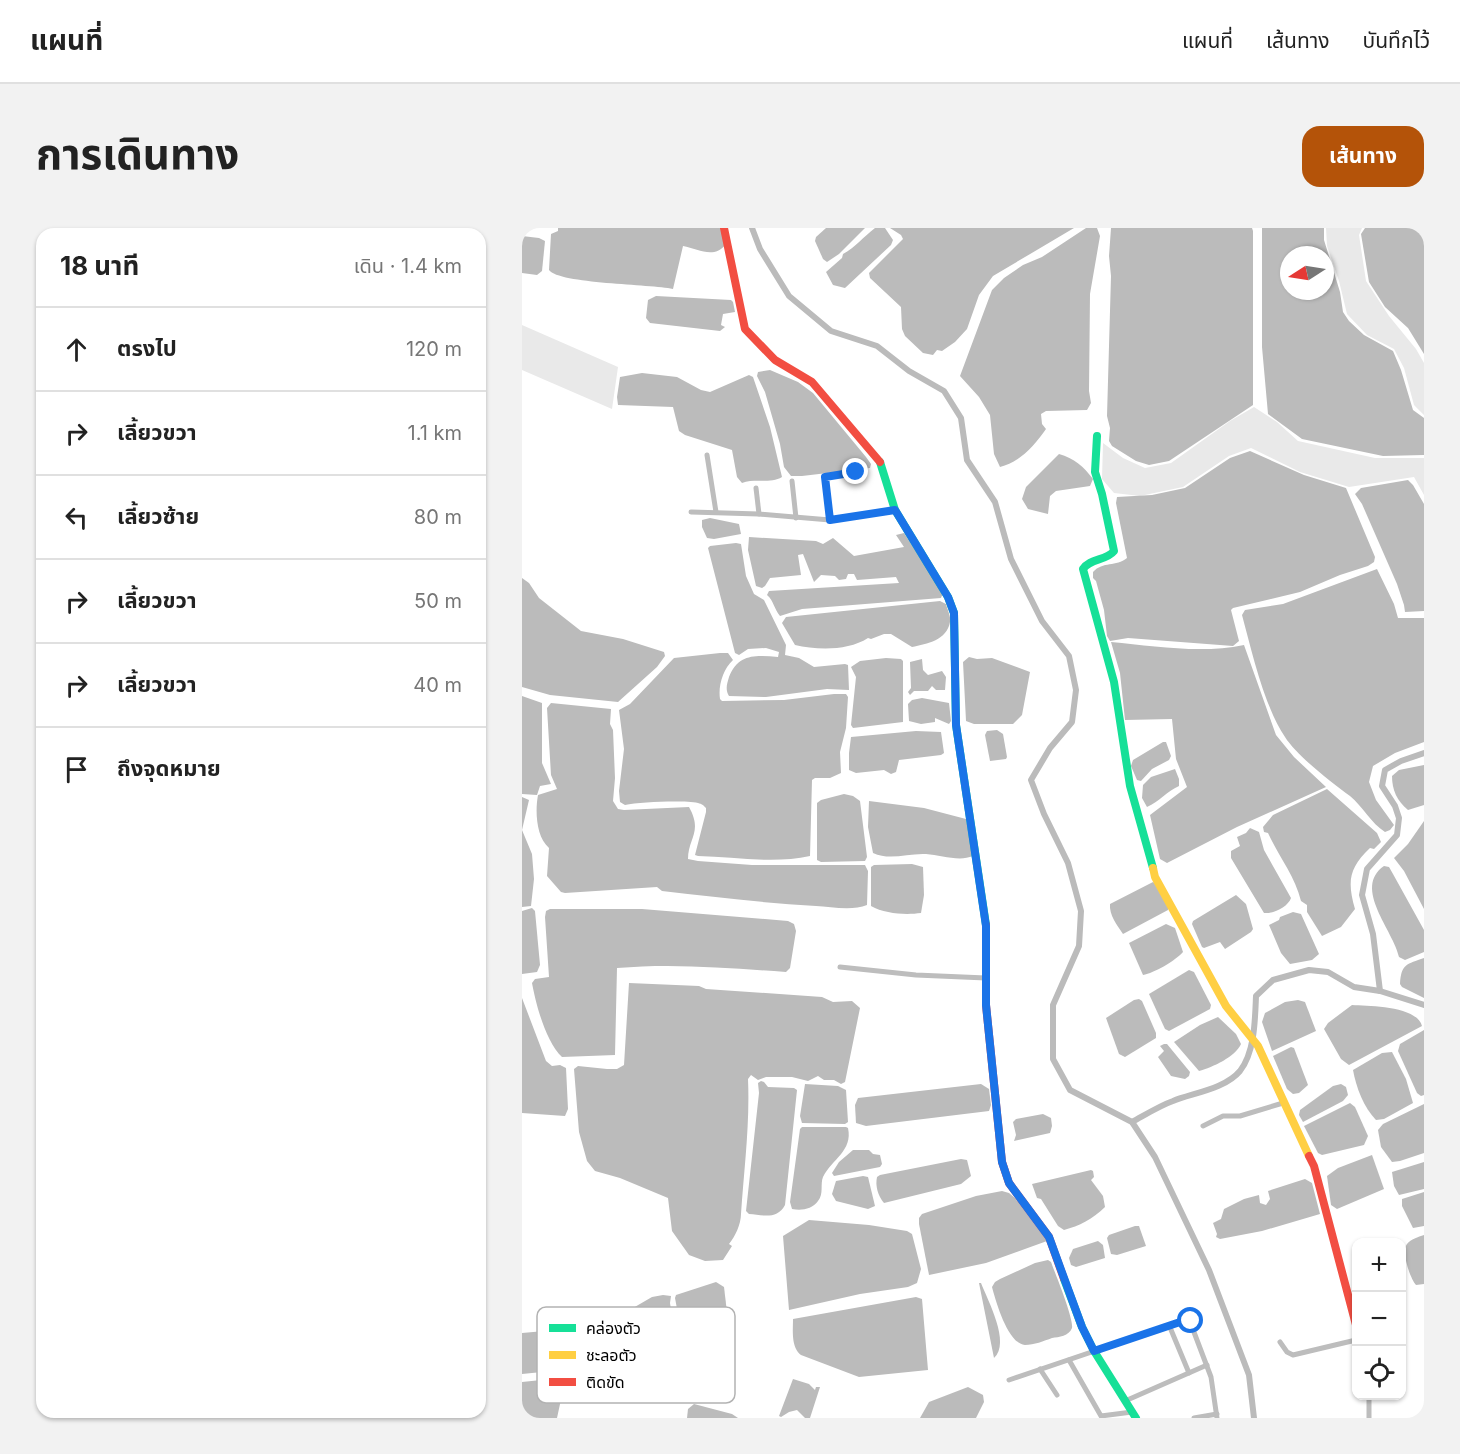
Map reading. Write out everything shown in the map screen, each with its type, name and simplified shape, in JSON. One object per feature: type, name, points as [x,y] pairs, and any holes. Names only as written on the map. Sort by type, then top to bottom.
[{"type":"street","points":[[724,228],[745,329],[775,360],[812,382],[882,465],[895,510],[948,597],[954,613],[956,725],[986,926],[986,1005],[1002,1162],[1009,1183],[1049,1237],[1082,1327],[1094,1351],[1134,1415]]},
{"type":"street","points":[[1097,436],[1095,472],[1114,551],[1110,556],[1087,563],[1083,569],[1114,682],[1130,786],[1155,877],[1226,1006],[1258,1046],[1314,1166],[1329,1232],[1352,1310]]},
{"type":"street","points":[[707,455],[716,512]]},
{"type":"street","points":[[830,520],[825,477],[856,472]]},
{"type":"street","points":[[792,481],[796,518]]},
{"type":"street","points":[[756,488],[759,514]]},
{"type":"street","points":[[691,512],[759,514],[830,520],[895,510]]},
{"type":"street","points":[[840,967],[916,975],[986,978]]},
{"type":"street","points":[[1203,1126],[1223,1116],[1240,1116],[1283,1103]]},
{"type":"street","points":[[1009,1380],[1169,1325],[1186,1320],[1191,1321],[1212,1377],[1217,1416],[1194,1418]]},
{"type":"street","points":[[1169,1325],[1190,1373]]},
{"type":"street","points":[[1280,1342],[1287,1353],[1293,1354],[1352,1341]]},
{"type":"street","points":[[1069,1360],[1101,1416],[1134,1415]]},
{"type":"street","points":[[1125,1401],[1207,1365]]},
{"type":"street","points":[[1040,1369],[1057,1395]]},
{"type":"street","points":[[1369,1418],[1370,1400]]},
{"type":"shaded area","points":[[558,228],[721,228],[725,245],[711,252],[683,246],[673,289],[606,283],[556,275],[549,270],[551,234],[558,231]]},
{"type":"shaded area","points":[[826,228],[865,228],[839,254],[827,262],[823,259],[815,241],[816,237]]},
{"type":"shaded area","points":[[875,228],[885,228],[893,240],[891,245],[845,288],[833,285],[826,272],[842,258],[843,254]]},
{"type":"shaded area","points":[[890,228],[1074,228],[993,276],[979,295],[967,329],[955,342],[942,351],[937,350],[933,355],[923,353],[905,336],[902,329],[901,307],[870,278],[869,273],[903,239]]},
{"type":"shaded area","points":[[1086,228],[1097,228],[1100,236],[1090,294],[1089,391],[1091,403],[1087,410],[1046,411],[1041,414],[1042,424],[1046,429],[1042,435],[1014,462],[1000,467],[994,454],[990,415],[979,397],[960,376],[992,290],[1004,278],[1023,265],[1042,257]]},
{"type":"shaded area","points":[[1111,228],[1252,228],[1253,231],[1253,405],[1169,461],[1149,465],[1136,461],[1112,446],[1109,441],[1110,428],[1107,416]]},
{"type":"shaded area","points":[[1262,228],[1324,228],[1326,246],[1280,246],[1280,300],[1334,300],[1334,272],[1343,312],[1349,321],[1364,335],[1393,351],[1413,410],[1424,418],[1424,455],[1383,456],[1302,439],[1268,414],[1262,347]]},
{"type":"shaded area","points":[[1326,228],[1362,228],[1359,235],[1366,281],[1424,363],[1424,415],[1414,405],[1404,368],[1394,349],[1367,335],[1347,314],[1334,266],[1334,246],[1327,246]]},
{"type":"shaded area","points":[[1365,228],[1424,228],[1424,354],[1408,328],[1385,307],[1369,282],[1361,234]]},
{"type":"shaded area","points":[[522,236],[545,241],[542,271],[537,275],[522,273]]},
{"type":"shaded area","points":[[656,296],[731,300],[735,312],[723,314],[721,325],[725,327],[720,331],[650,323],[646,318],[648,300]]},
{"type":"shaded area","points":[[522,325],[618,367],[612,409],[522,370]]},
{"type":"shaded area","points":[[770,370],[798,382],[813,393],[866,457],[871,464],[870,468],[791,476],[784,467],[765,392],[757,376],[758,372]]},
{"type":"shaded area","points":[[642,373],[677,377],[701,390],[710,392],[749,375],[753,377],[770,427],[782,477],[742,483],[737,477],[732,450],[679,431],[673,407],[618,405],[620,377]]},
{"type":"shaded area","points":[[1254,407],[1277,422],[1298,441],[1375,458],[1424,458],[1424,495],[1414,477],[1349,487],[1300,472],[1251,448],[1229,456],[1183,487],[1140,496],[1114,493],[1102,479],[1103,443],[1123,458],[1145,468],[1171,463],[1230,421]]},
{"type":"shaded area","points":[[1250,451],[1304,475],[1346,488],[1375,557],[1374,562],[1300,592],[1233,608],[1231,610],[1239,641],[1233,646],[1128,638],[1110,641],[1093,572],[1101,566],[1127,558],[1116,503],[1117,497],[1152,495],[1185,488],[1230,458]]},
{"type":"shaded area","points":[[1059,454],[1078,463],[1086,471],[1093,479],[1090,486],[1056,491],[1050,496],[1048,514],[1028,509],[1022,499],[1026,487]]},
{"type":"shaded area","points":[[1408,480],[1424,504],[1424,611],[1405,612],[1397,584],[1362,504],[1355,494],[1361,488]]},
{"type":"shaded area","points":[[710,518],[739,524],[741,534],[714,539],[707,538],[702,527],[702,520]]},
{"type":"shaded area","points":[[904,533],[943,593],[941,598],[802,609],[780,616],[767,595],[769,591],[899,583],[896,577],[857,580],[854,574],[848,574],[846,579],[839,580],[835,576],[821,575],[814,582],[803,554],[798,555],[801,575],[770,578],[762,588],[756,586],[748,550],[749,537],[816,541],[823,544],[833,538],[854,556],[904,547],[896,535]]},
{"type":"shaded area","points":[[741,544],[746,576],[754,594],[764,600],[786,645],[785,655],[799,658],[814,667],[848,665],[849,690],[827,689],[766,697],[729,696],[727,689],[729,677],[738,663],[749,657],[778,657],[779,652],[766,648],[748,649],[739,655],[735,653],[708,548]]},
{"type":"shaded area","points":[[1377,569],[1394,604],[1398,618],[1424,618],[1424,742],[1395,753],[1373,766],[1369,782],[1376,800],[1394,825],[1385,832],[1350,796],[1306,760],[1285,737],[1265,695],[1242,615],[1245,610],[1283,604]]},
{"type":"shaded area","points":[[522,578],[529,583],[539,598],[581,631],[623,639],[664,652],[665,656],[657,667],[618,702],[550,695],[522,687]]},
{"type":"shaded area","points":[[940,601],[946,604],[949,613],[950,620],[945,633],[935,640],[912,647],[891,634],[884,634],[842,647],[804,647],[795,645],[782,623],[786,617]]},
{"type":"shaded area","points":[[1111,642],[1194,649],[1244,645],[1276,735],[1294,757],[1326,787],[1237,827],[1167,863],[1160,859],[1150,815],[1187,787],[1176,759],[1172,719],[1125,720],[1120,673]]},
{"type":"shaded area","points":[[728,653],[733,660],[726,668],[722,678],[720,699],[722,701],[784,700],[834,694],[846,694],[848,697],[846,728],[840,752],[841,773],[830,778],[812,780],[810,856],[769,860],[698,856],[695,855],[706,812],[706,808],[702,805],[691,802],[672,802],[625,805],[620,802],[619,791],[624,749],[619,710],[630,704],[674,658]]},
{"type":"shaded area","points":[[969,657],[992,658],[1030,672],[1022,715],[1013,724],[974,724],[966,721],[963,662]]},
{"type":"shaded area","points":[[886,658],[903,661],[903,722],[853,728],[851,725],[856,677],[851,667],[860,661]]},
{"type":"shaded area","points":[[922,659],[923,670],[928,675],[942,671],[946,677],[945,690],[936,690],[932,686],[928,691],[914,691],[910,695],[908,692],[911,688],[910,662]]},
{"type":"shaded area","points":[[522,696],[542,703],[542,763],[551,784],[540,786],[537,795],[522,794]]},
{"type":"shaded area","points":[[922,698],[949,703],[951,721],[949,724],[935,718],[935,722],[921,724],[909,721],[908,704],[912,700]]},
{"type":"shaded area","points":[[551,703],[611,709],[610,724],[613,730],[615,778],[613,801],[618,809],[624,810],[689,807],[695,829],[688,859],[752,865],[865,865],[868,871],[867,905],[842,908],[739,900],[662,891],[657,887],[561,892],[547,876],[549,848],[541,837],[537,816],[538,795],[557,789],[551,775],[547,708]]},
{"type":"shaded area","points":[[997,730],[1003,734],[1007,757],[990,761],[985,735],[987,731]]},
{"type":"shaded area","points":[[916,731],[941,732],[944,753],[899,760],[896,772],[891,774],[884,770],[856,773],[849,770],[851,737]]},
{"type":"shaded area","points":[[1166,742],[1171,756],[1169,760],[1152,769],[1141,781],[1137,780],[1131,766],[1133,760]]},
{"type":"shaded area","points":[[1424,765],[1424,805],[1408,810],[1396,795],[1392,776],[1399,770]]},
{"type":"shaded area","points":[[1175,769],[1179,786],[1147,807],[1142,798],[1143,785],[1151,777]]},
{"type":"shaded area","points":[[1327,789],[1377,833],[1381,842],[1363,855],[1354,869],[1351,890],[1355,909],[1341,927],[1322,936],[1307,912],[1307,905],[1301,901],[1291,875],[1263,827],[1273,815]]},
{"type":"shaded area","points":[[844,794],[860,801],[867,857],[865,861],[821,862],[817,860],[817,803]]},
{"type":"shaded area","points":[[522,797],[529,800],[522,830]]},
{"type":"shaded area","points":[[869,801],[924,808],[966,819],[973,856],[950,858],[919,854],[892,857],[873,853],[868,827]]},
{"type":"shaded area","points":[[1424,821],[1424,909],[1404,871],[1394,858],[1408,844]]},
{"type":"shaded area","points":[[1250,828],[1259,832],[1264,850],[1291,898],[1284,907],[1272,912],[1264,913],[1231,858],[1231,851],[1240,846],[1237,837],[1246,833]]},
{"type":"shaded area","points":[[522,830],[532,854],[534,879],[531,906],[522,907]]},
{"type":"shaded area","points":[[912,864],[923,867],[924,895],[921,913],[896,913],[871,906],[871,867]]},
{"type":"shaded area","points":[[1384,866],[1389,867],[1424,930],[1424,952],[1405,960],[1399,957],[1373,898],[1372,886],[1375,875]]},
{"type":"shaded area","points":[[1153,882],[1168,906],[1168,910],[1123,934],[1112,916],[1110,904]]},
{"type":"shaded area","points":[[1236,895],[1246,904],[1253,929],[1225,949],[1220,942],[1202,947],[1192,924],[1193,921]]},
{"type":"shaded area","points":[[532,908],[535,911],[540,965],[537,972],[522,974],[522,911]]},
{"type":"shaded area","points":[[550,909],[642,909],[788,921],[794,924],[796,931],[790,968],[786,972],[680,966],[617,968],[615,1055],[562,1057],[547,1033],[532,983],[535,979],[549,977],[545,917],[546,911]]},
{"type":"shaded area","points":[[1293,912],[1301,914],[1319,954],[1312,960],[1290,964],[1281,953],[1269,925]]},
{"type":"shaded area","points":[[1166,924],[1175,928],[1183,952],[1164,966],[1143,975],[1129,943]]},
{"type":"shaded area","points":[[1424,958],[1424,998],[1400,984],[1402,972],[1406,966]]},
{"type":"shaded area","points":[[1189,970],[1194,972],[1211,1005],[1210,1009],[1169,1031],[1165,1029],[1149,994]]},
{"type":"shaded area","points":[[629,983],[699,986],[706,989],[822,997],[833,1002],[852,1001],[860,1008],[845,1082],[841,1084],[834,1080],[824,1080],[818,1076],[808,1081],[792,1077],[766,1077],[758,1080],[751,1075],[748,1079],[741,1218],[729,1244],[732,1246],[723,1260],[705,1261],[689,1255],[672,1231],[668,1198],[620,1178],[595,1171],[587,1161],[579,1132],[574,1069],[578,1066],[617,1069],[624,1065]]},
{"type":"shaded area","points":[[522,998],[546,1061],[552,1066],[560,1065],[566,1068],[568,1109],[565,1116],[522,1113]]},
{"type":"shaded area","points":[[1139,999],[1156,1033],[1156,1038],[1125,1057],[1119,1054],[1106,1018]]},
{"type":"shaded area","points":[[1298,1000],[1305,1002],[1316,1031],[1272,1051],[1262,1022],[1265,1013],[1285,1002]]},
{"type":"shaded area","points":[[1352,1005],[1402,1011],[1418,1019],[1422,1026],[1349,1065],[1341,1059],[1324,1029],[1328,1023]]},
{"type":"shaded area","points":[[1218,1017],[1236,1034],[1241,1044],[1229,1057],[1199,1071],[1174,1042],[1200,1025]]},
{"type":"shaded area","points":[[1424,1030],[1424,1095],[1421,1096],[1417,1093],[1398,1051],[1400,1044]]},
{"type":"shaded area","points":[[1167,1044],[1190,1072],[1185,1079],[1171,1076],[1158,1057],[1164,1051],[1160,1046]]},
{"type":"shaded area","points":[[1291,1047],[1294,1048],[1308,1085],[1299,1093],[1293,1094],[1287,1089],[1273,1056]]},
{"type":"shaded area","points":[[1392,1052],[1406,1079],[1413,1103],[1384,1119],[1376,1120],[1361,1097],[1353,1070],[1382,1053]]},
{"type":"shaded area","points":[[761,1081],[768,1087],[797,1090],[785,1205],[778,1213],[769,1216],[749,1214],[746,1211],[759,1093],[758,1083]]},
{"type":"shaded area","points":[[805,1084],[838,1086],[846,1090],[848,1122],[845,1124],[802,1123],[800,1116]]},
{"type":"shaded area","points":[[981,1084],[989,1089],[991,1105],[989,1111],[866,1126],[856,1123],[855,1105],[858,1098]]},
{"type":"shaded area","points":[[1341,1084],[1346,1087],[1348,1095],[1343,1101],[1303,1122],[1299,1115],[1300,1110],[1333,1086]]},
{"type":"shaded area","points":[[1350,1103],[1355,1107],[1368,1136],[1364,1145],[1322,1155],[1318,1153],[1304,1126]]},
{"type":"shaded area","points":[[1424,1104],[1424,1153],[1392,1162],[1381,1147],[1378,1130],[1383,1124]]},
{"type":"shaded area","points":[[1043,1114],[1051,1118],[1050,1133],[1014,1141],[1016,1135],[1013,1122],[1016,1119]]},
{"type":"shaded area","points":[[802,1127],[846,1127],[849,1136],[845,1149],[823,1177],[821,1195],[816,1204],[810,1208],[796,1210],[792,1209],[790,1202]]},
{"type":"shaded area","points":[[853,1150],[869,1150],[873,1154],[880,1155],[882,1164],[880,1167],[834,1176],[832,1173],[839,1162]]},
{"type":"shaded area","points":[[1372,1155],[1384,1189],[1337,1209],[1331,1205],[1327,1176],[1338,1168]]},
{"type":"shaded area","points":[[961,1159],[967,1160],[971,1176],[961,1184],[884,1203],[879,1194],[876,1180],[880,1175]]},
{"type":"shaded area","points":[[1424,1162],[1424,1189],[1399,1195],[1394,1186],[1392,1172]]},
{"type":"shaded area","points":[[1091,1170],[1094,1177],[1091,1180],[1103,1196],[1105,1207],[1086,1221],[1064,1230],[1058,1226],[1041,1199],[1037,1198],[1032,1184]]},
{"type":"shaded area","points":[[868,1177],[875,1206],[868,1209],[836,1201],[832,1194],[836,1181]]},
{"type":"shaded area","points":[[1305,1179],[1312,1183],[1320,1214],[1262,1231],[1220,1239],[1216,1237],[1213,1223],[1221,1219],[1224,1209],[1244,1199],[1259,1195],[1260,1203],[1266,1205],[1270,1199],[1268,1191]]},
{"type":"shaded area","points":[[1002,1191],[1015,1198],[1047,1241],[986,1263],[929,1275],[919,1224],[922,1214],[976,1196]]},
{"type":"shaded area","points":[[1424,1192],[1424,1226],[1413,1228],[1402,1206],[1402,1199]]},
{"type":"shaded area","points":[[809,1220],[907,1231],[912,1234],[921,1269],[917,1283],[908,1287],[860,1294],[789,1310],[783,1236]]},
{"type":"shaded area","points":[[1139,1226],[1146,1246],[1117,1255],[1111,1254],[1107,1238],[1109,1235]]},
{"type":"shaded area","points":[[1424,1235],[1424,1284],[1416,1285],[1406,1259],[1406,1246],[1415,1238]]},
{"type":"shaded area","points":[[1098,1241],[1103,1245],[1105,1258],[1076,1267],[1071,1265],[1069,1258],[1073,1249]]},
{"type":"shaded area","points":[[1048,1260],[1051,1262],[1064,1296],[1072,1328],[1064,1336],[1025,1345],[1013,1338],[1008,1330],[992,1287],[1000,1279],[1035,1263]]},
{"type":"shaded area","points":[[716,1282],[724,1287],[726,1307],[677,1307],[676,1295]]},
{"type":"shaded area","points":[[979,1283],[993,1311],[999,1332],[999,1351],[994,1358]]},
{"type":"shaded area","points":[[671,1296],[671,1307],[635,1307],[652,1297]]},
{"type":"shaded area","points":[[916,1297],[922,1299],[928,1370],[859,1377],[801,1355],[796,1348],[793,1338],[793,1319]]},
{"type":"shaded area","points":[[537,1332],[537,1372],[522,1374],[522,1333]]},
{"type":"shaded area","points":[[793,1379],[809,1384],[815,1390],[816,1387],[820,1387],[810,1418],[805,1418],[797,1410],[779,1416]]},
{"type":"shaded area","points":[[537,1380],[537,1403],[560,1403],[557,1418],[522,1418],[522,1382]]},
{"type":"shaded area","points":[[968,1387],[983,1395],[984,1402],[976,1418],[920,1418],[929,1402]]},
{"type":"shaded area","points":[[694,1404],[732,1414],[738,1418],[687,1418],[688,1409]]},
{"type":"waterway","points":[[752,228],[760,249],[789,296],[831,331],[877,346],[909,371],[944,391],[961,418],[967,460],[995,502],[1011,559],[1042,621],[1069,656],[1076,690],[1072,722],[1050,748],[1031,780],[1044,814],[1068,863],[1081,911],[1079,946],[1053,1005],[1053,1059],[1070,1090],[1132,1122],[1155,1157],[1209,1270],[1249,1375],[1254,1418]]},
{"type":"waterway","points":[[1380,991],[1373,934],[1362,895],[1367,869],[1397,835],[1399,818],[1395,806],[1382,786],[1385,770],[1401,761],[1424,753]]},
{"type":"waterway","points":[[1132,1122],[1168,1103],[1226,1082],[1240,1071],[1251,1045],[1256,996],[1273,980],[1309,970],[1328,972],[1354,987],[1380,991],[1424,1005]]},
{"type":"traffic: fast","points":[[1097,436],[1095,472],[1114,551],[1086,565],[1083,569],[1114,682],[1130,786],[1153,868]]},
{"type":"traffic: fast","points":[[880,462],[895,510],[948,597],[954,613],[956,725],[986,925]]},
{"type":"traffic: fast","points":[[1064,1279],[1082,1327],[1094,1351],[1136,1418]]},
{"type":"traffic: slow","points":[[1153,868],[1155,877],[1226,1006],[1258,1046],[1309,1156]]},
{"type":"traffic: jam","points":[[724,228],[745,329],[775,360],[812,382],[880,462]]},
{"type":"traffic: jam","points":[[986,925],[986,1005],[1002,1162],[1009,1183],[1049,1237],[1064,1279]]},
{"type":"traffic: jam","points":[[1309,1156],[1314,1166],[1352,1310]]},
{"type":"route","points":[[856,472],[825,477],[830,520],[895,510],[948,597],[954,613],[956,725],[986,926],[986,1005],[1002,1162],[1009,1183],[1049,1237],[1082,1327],[1094,1351],[1169,1325],[1189,1319],[1191,1321]]}]
